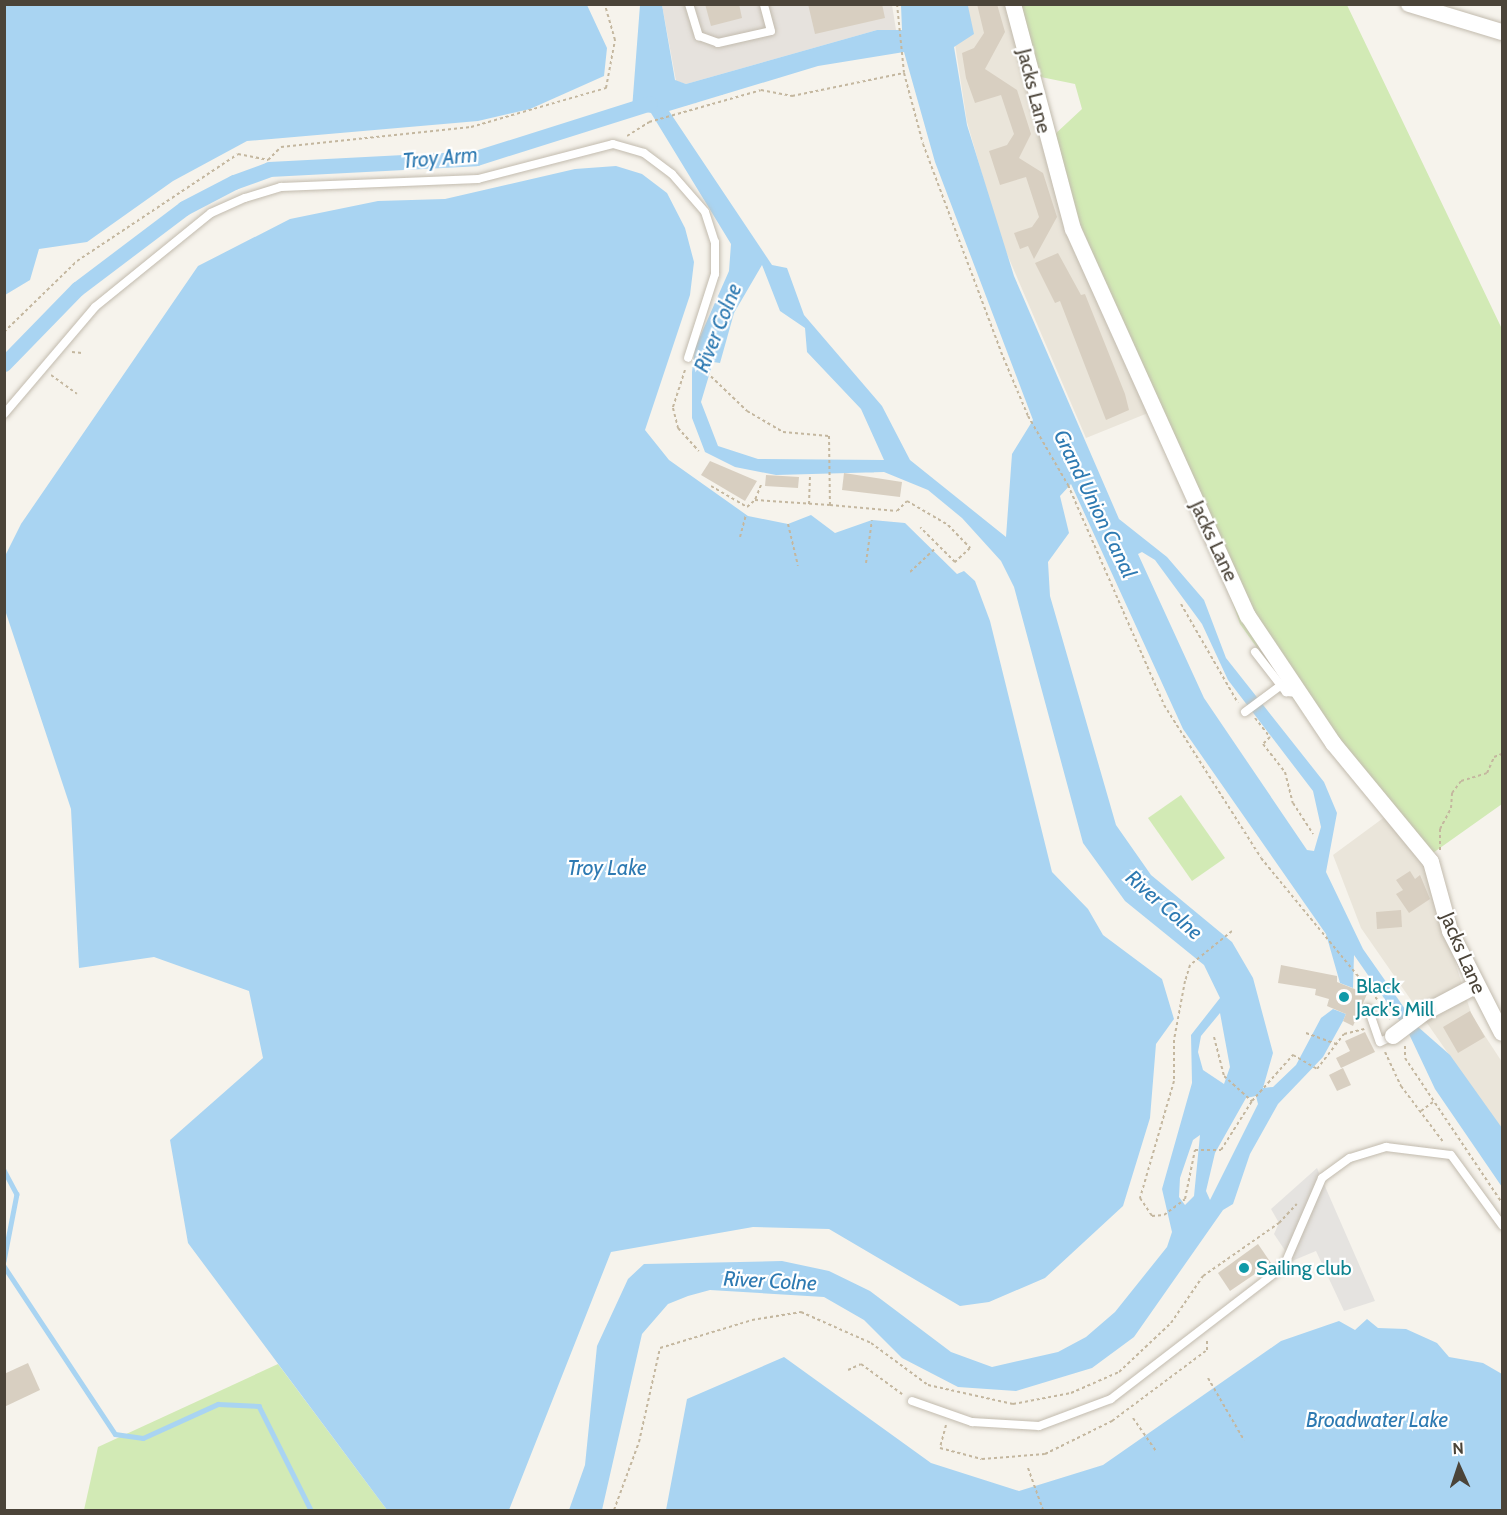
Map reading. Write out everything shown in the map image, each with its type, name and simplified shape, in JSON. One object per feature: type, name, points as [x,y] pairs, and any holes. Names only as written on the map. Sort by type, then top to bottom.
[{"type":"street","name":"Jacks Lane","points":[[1013,4],[1073,229],[1248,616],[1333,743],[1431,862],[1450,932],[1474,986],[1503,1033]]},
{"type":"street","points":[[1409,4],[1503,32]]},
{"type":"street","points":[[1387,1039],[1424,1013],[1474,986]]},
{"type":"lane","points":[[689,4],[699,36],[718,43],[771,31],[764,4]]},
{"type":"lane","points":[[4,414],[95,307],[211,213],[245,198],[280,187],[478,179],[614,144],[644,153],[672,174],[705,212],[715,242],[715,274],[691,360]]},
{"type":"lane","points":[[1255,652],[1280,686],[1296,696],[1301,692]]},
{"type":"lane","points":[[1248,710],[1280,686]]},
{"type":"lane","points":[[1368,1008],[1372,1027],[1387,1039]]},
{"type":"lane","points":[[912,1401],[972,1422],[1039,1426],[1111,1399],[1284,1266],[1322,1178],[1350,1158],[1386,1147],[1451,1155],[1503,1225]]},
{"type":"path","points":[[4,332],[77,261],[238,154],[268,160],[281,147],[471,127],[606,88],[615,40],[605,4]]},
{"type":"path","points":[[897,4],[904,73],[923,144],[1028,416],[1068,485],[1164,705],[1261,858],[1324,937],[1352,964],[1379,1004]]},
{"type":"path","points":[[614,144],[649,122],[761,90],[792,96],[904,73]]},
{"type":"path","points":[[699,451],[678,429],[673,408],[691,360],[711,371],[747,411],[783,432],[829,436],[833,472],[830,505]]},
{"type":"path","points":[[41,368],[77,394]]},
{"type":"path","points":[[809,504],[810,474]]},
{"type":"path","points":[[756,501],[761,485]]},
{"type":"path","points":[[711,486],[747,507],[756,501],[897,511],[907,501],[948,525],[970,548],[955,562],[920,527]]},
{"type":"path","points":[[740,537],[746,515]]},
{"type":"path","points":[[866,563],[872,520]]},
{"type":"path","points":[[788,524],[798,566]]},
{"type":"path","points":[[910,572],[935,549]]},
{"type":"path","points":[[1181,604],[1248,710],[1270,737],[1263,744],[1285,772],[1293,803],[1313,834]]},
{"type":"path","points":[[1431,862],[1441,849],[1440,829],[1451,808],[1452,793],[1461,781],[1487,773],[1494,757],[1503,754]]},
{"type":"path","points":[[1232,931],[1190,965],[1174,1040],[1174,1081],[1140,1198],[1152,1216],[1164,1215],[1185,1199],[1194,1150],[1221,1150],[1252,1100],[1297,1057],[1314,1067],[1344,1034],[1372,1027]]},
{"type":"path","points":[[1308,1034],[1334,1044]]},
{"type":"path","points":[[1214,1037],[1224,1076],[1252,1100]]},
{"type":"path","points":[[1387,1039],[1421,1111],[1451,1155]]},
{"type":"path","points":[[1405,1058],[1503,1203]]},
{"type":"path","points":[[1421,1111],[1434,1102]]},
{"type":"path","points":[[614,1510],[639,1442],[660,1348],[752,1320],[801,1312],[871,1343],[928,1385],[1013,1404],[1071,1393],[1119,1372],[1171,1323],[1203,1276],[1279,1224],[1300,1201]]},
{"type":"path","points":[[848,1370],[861,1364],[912,1401]]},
{"type":"path","points":[[1208,1378],[1244,1440]]},
{"type":"path","points":[[1133,1418],[1156,1451]]},
{"type":"path","points":[[1028,1468],[1043,1510]]},
{"type":"shaded area","points":[[662,5],[892,5],[896,30],[877,30],[686,84],[676,81]]},
{"type":"shaded area","points":[[949,5],[1019,5],[1073,207],[1158,409],[1086,438],[1001,240],[967,122]]},
{"type":"shaded area","points":[[1386,816],[1423,860],[1472,1016],[1502,1062],[1502,1131],[1361,928],[1333,855]]},
{"type":"shaded area","points":[[1317,1168],[1375,1301],[1344,1311],[1316,1251],[1292,1261],[1274,1234],[1279,1223],[1271,1209]]},
{"type":"green space","points":[[1019,5],[1347,5],[1502,329],[1502,804],[1423,860],[1327,746],[1240,624],[1200,510],[1073,207],[1053,136],[1082,109],[1075,84],[1036,76]]},
{"type":"green space","points":[[1181,795],[1225,858],[1192,881],[1148,818]]},
{"type":"green space","points":[[278,1364],[387,1510],[84,1510],[98,1447]]},
{"type":"water","points":[[5,4],[587,5],[607,48],[604,76],[530,109],[478,121],[247,141],[173,181],[87,242],[39,249],[30,280],[5,295]]},
{"type":"water","points":[[640,5],[662,5],[675,80],[686,84],[877,30],[902,30],[901,5],[968,6],[974,34],[954,47],[967,125],[1014,276],[1119,519],[1167,557],[1204,600],[1226,658],[1324,782],[1337,813],[1326,872],[1363,949],[1417,1026],[1450,1055],[1502,1128],[1502,1187],[1435,1089],[1409,1034],[1354,955],[1353,988],[1340,983],[1326,934],[1183,729],[1071,484],[1060,496],[1069,533],[1048,562],[1050,596],[1116,825],[1151,875],[1232,942],[1253,978],[1273,1053],[1263,1088],[1273,1087],[1296,1065],[1321,1018],[1333,1009],[1346,1014],[1343,1021],[1323,1057],[1278,1104],[1250,1154],[1233,1204],[1223,1210],[1134,1337],[1092,1368],[1016,1391],[958,1387],[902,1358],[864,1320],[824,1297],[710,1290],[668,1304],[642,1334],[602,1510],[569,1510],[585,1465],[597,1346],[628,1279],[644,1264],[782,1261],[829,1271],[870,1291],[951,1352],[992,1367],[1058,1352],[1086,1337],[1115,1312],[1167,1247],[1172,1232],[1162,1189],[1192,1083],[1191,1035],[1220,998],[1204,965],[1125,901],[1083,843],[1014,587],[1001,561],[962,518],[928,490],[884,472],[776,475],[735,467],[705,452],[692,418],[692,372],[695,348],[729,271],[731,244],[651,113],[632,109]],"holes":[[[904,52],[935,162],[1033,420],[1012,454],[1006,537],[910,460],[882,406],[804,315],[787,268],[772,265],[669,111],[818,66]],[[762,265],[780,311],[805,328],[807,352],[861,409],[884,460],[758,459],[718,446],[701,402],[713,362],[720,363],[734,313]],[[1142,552],[1155,560],[1202,624],[1228,680],[1313,791],[1321,827],[1314,851],[1307,850],[1204,698],[1138,554]],[[1220,1013],[1230,1067],[1224,1084],[1203,1070],[1198,1052],[1201,1036]],[[1256,1096],[1258,1104],[1210,1200],[1206,1191],[1215,1153],[1246,1098]],[[1200,1135],[1194,1196],[1185,1205],[1179,1197],[1180,1178],[1193,1140]]]},
{"type":"water","name":"Troy Lake","points":[[616,166],[642,174],[667,193],[685,228],[694,262],[690,295],[645,430],[669,460],[748,516],[788,524],[811,515],[835,533],[872,520],[905,523],[957,574],[964,571],[975,581],[990,621],[1052,872],[1088,909],[1103,935],[1162,979],[1174,1019],[1156,1044],[1150,1118],[1123,1206],[1045,1278],[989,1302],[960,1306],[829,1229],[753,1227],[611,1252],[509,1510],[387,1510],[188,1243],[170,1140],[263,1058],[249,991],[154,957],[79,968],[71,809],[5,610],[5,556],[21,524],[198,266],[290,219],[378,201],[445,199],[575,169]]},
{"type":"water","name":"Broadwater Lake","points":[[1367,1319],[1378,1328],[1406,1329],[1437,1343],[1449,1357],[1483,1363],[1502,1374],[1502,1510],[666,1510],[687,1399],[784,1357],[931,1463],[1019,1491],[1103,1465],[1281,1341],[1339,1321],[1355,1330]]},
{"type":"building","points":[[705,4],[739,4],[742,18],[711,26]]},
{"type":"building","points":[[808,4],[882,4],[885,18],[815,34]]},
{"type":"building","points":[[977,4],[997,4],[1005,32],[985,69],[1017,90],[1031,134],[1019,158],[1043,173],[1057,217],[1034,259],[1028,246],[1020,249],[1014,233],[1032,227],[1039,217],[1026,177],[1000,185],[989,151],[1007,145],[1014,134],[1001,95],[975,103],[966,78],[962,53],[974,48],[984,33]]},
{"type":"building","points":[[1058,253],[1081,295],[1085,294],[1125,394],[1129,410],[1106,420],[1060,301],[1055,303],[1035,263]]},
{"type":"building","points":[[710,461],[757,481],[745,501],[701,475]]},
{"type":"building","points":[[844,473],[902,482],[900,497],[842,490]]},
{"type":"building","points":[[766,475],[799,477],[798,488],[765,486]]},
{"type":"building","points":[[1410,871],[1415,879],[1420,875],[1430,899],[1409,913],[1396,894],[1403,890],[1396,880]]},
{"type":"building","points":[[1401,910],[1402,927],[1377,929],[1376,912]]},
{"type":"building","name":"Black Jack's Mill","points":[[1281,965],[1337,976],[1337,982],[1367,994],[1353,1026],[1343,1021],[1346,1014],[1327,1006],[1329,999],[1315,995],[1316,989],[1278,983]]},
{"type":"building","points":[[1470,1011],[1485,1037],[1458,1053],[1443,1027]]},
{"type":"building","points":[[1365,1032],[1375,1052],[1341,1068],[1336,1058],[1350,1051],[1345,1041]]},
{"type":"building","points":[[1343,1068],[1351,1085],[1337,1091],[1329,1075]]},
{"type":"building","name":"Sailing club","points":[[1258,1244],[1271,1263],[1230,1291],[1218,1273]]},
{"type":"building","points":[[28,1363],[40,1390],[4,1407],[4,1374]]},
{"type":"waterway","name":"Troy Arm","points":[[4,364],[77,289],[184,208],[234,182],[269,169],[476,158],[650,103]]},
{"type":"waterway","points":[[4,1170],[17,1194],[4,1261]]},
{"type":"waterway","points":[[4,1266],[115,1434],[143,1438],[218,1404],[259,1406],[311,1510]]},
{"type":"place","name":"Black Jack's Mill","points":[[1344,997]]},
{"type":"place","name":"Sailing club","points":[[1244,1268]]},
{"type":"water label","name":"River Colne","points":[[718,328]]},
{"type":"water label","name":"Grand Union Canal","points":[[1095,504]]},
{"type":"water label","name":"River Colne","points":[[1164,905]]},
{"type":"water label","name":"River Colne","points":[[770,1281]]}]
